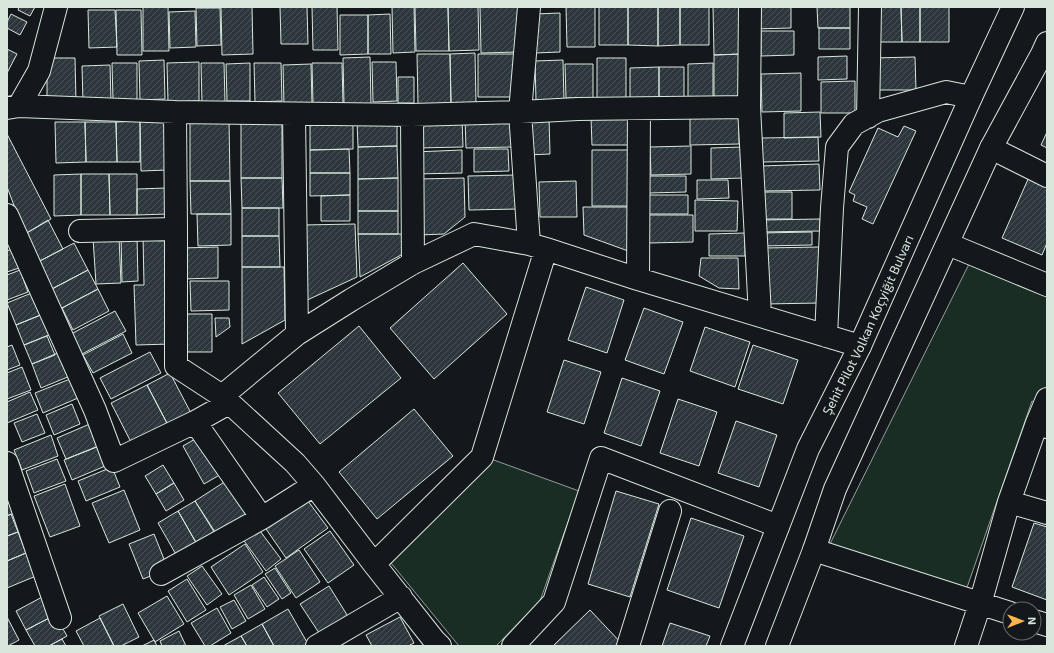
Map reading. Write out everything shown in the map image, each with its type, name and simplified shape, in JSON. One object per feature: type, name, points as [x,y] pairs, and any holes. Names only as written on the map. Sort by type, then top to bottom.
[{"type":"street","points":[[13,107],[39,71],[56,7]]},
{"type":"street","points":[[374,564],[482,457],[538,246],[520,112],[529,7]]},
{"type":"street","points":[[750,7],[749,107],[760,316]]},
{"type":"street","points":[[868,117],[870,7]]},
{"type":"street","name":"Şehit Pilot Volkan Koçyiğit Bulvarı","points":[[732,646],[808,449],[860,346],[971,97],[1013,7]]},
{"type":"street","points":[[777,646],[814,550],[835,489],[991,148],[1045,51]]},
{"type":"street","points":[[826,336],[832,208],[837,147],[854,124],[878,111],[946,92],[971,97]]},
{"type":"street","points":[[13,107],[175,112],[412,115],[578,109],[749,107]]},
{"type":"street","points":[[638,279],[639,109]]},
{"type":"street","points":[[175,112],[176,366],[226,400],[295,463],[314,485],[401,597],[434,644]]},
{"type":"street","points":[[294,114],[297,334]]},
{"type":"street","points":[[412,115],[413,263]]},
{"type":"street","points":[[991,148],[1047,176]]},
{"type":"street","points":[[7,216],[95,410],[114,461],[195,422],[226,400],[297,334],[413,263],[474,234],[538,246],[638,279],[860,346]]},
{"type":"street","points":[[80,231],[176,229]]},
{"type":"street","points":[[948,244],[1047,285]]},
{"type":"street","points":[[966,646],[980,604],[1009,502],[1042,425],[1047,399]]},
{"type":"street","points":[[195,422],[262,518]]},
{"type":"street","points":[[513,646],[554,602],[601,458],[778,526]]},
{"type":"street","points":[[7,463],[60,618]]},
{"type":"street","points":[[161,574],[262,518],[314,485]]},
{"type":"street","points":[[1009,502],[1047,512]]},
{"type":"street","points":[[628,646],[670,511]]},
{"type":"street","points":[[814,550],[1002,611]]},
{"type":"street","points":[[317,646],[401,597]]},
{"type":"green space","points":[[971,260],[1047,294],[1047,407],[1032,401],[964,596],[828,548]]},
{"type":"green space","points":[[491,459],[579,491],[540,601],[496,646],[459,646],[391,563]]},
{"type":"building","points":[[19,7],[35,7],[30,16],[18,10]]},
{"type":"building","points":[[143,7],[168,7],[169,51],[143,51]]},
{"type":"building","points":[[221,7],[252,7],[253,54],[222,55]]},
{"type":"building","points":[[280,7],[307,7],[308,44],[281,44]]},
{"type":"building","points":[[312,7],[337,7],[338,50],[313,50]]},
{"type":"building","points":[[392,7],[414,7],[415,52],[393,53]]},
{"type":"building","points":[[415,7],[448,7],[449,51],[416,51]]},
{"type":"building","points":[[448,7],[478,7],[479,50],[449,51]]},
{"type":"building","points":[[480,7],[518,7],[519,52],[481,53]]},
{"type":"building","points":[[566,7],[595,7],[595,47],[567,47]]},
{"type":"building","points":[[599,7],[628,7],[628,45],[599,45]]},
{"type":"building","points":[[628,7],[658,7],[658,46],[628,45]]},
{"type":"building","points":[[658,7],[680,7],[680,45],[658,46]]},
{"type":"building","points":[[680,7],[709,7],[709,45],[680,45]]},
{"type":"building","points":[[713,7],[740,7],[741,54],[714,55]]},
{"type":"building","points":[[754,7],[791,7],[791,28],[754,29]]},
{"type":"building","points":[[817,7],[850,7],[850,28],[818,28]]},
{"type":"building","points":[[878,7],[901,7],[902,42],[879,42]]},
{"type":"building","points":[[901,7],[920,7],[920,42],[902,42]]},
{"type":"building","points":[[920,7],[949,7],[949,42],[920,42]]},
{"type":"building","points":[[196,8],[220,8],[221,45],[197,46]]},
{"type":"building","points":[[88,10],[115,10],[117,47],[89,48]]},
{"type":"building","points":[[116,10],[141,10],[142,55],[117,55]]},
{"type":"building","points":[[195,11],[196,47],[170,48],[169,12]]},
{"type":"building","points":[[560,13],[560,52],[535,53],[534,14]]},
{"type":"building","points":[[11,14],[27,22],[20,35],[7,28],[7,22]]},
{"type":"building","points":[[390,14],[391,54],[368,54],[368,15]]},
{"type":"building","points":[[340,15],[368,15],[368,54],[340,55]]},
{"type":"building","points":[[819,28],[850,28],[850,49],[819,49]]},
{"type":"building","points":[[761,31],[794,31],[794,55],[761,56]]},
{"type":"building","points":[[7,49],[17,54],[7,73]]},
{"type":"building","points":[[475,53],[476,103],[451,104],[450,54]]},
{"type":"building","points":[[417,54],[450,54],[451,104],[418,104]]},
{"type":"building","points":[[478,54],[514,54],[515,97],[478,97]]},
{"type":"building","points":[[741,54],[741,98],[714,98],[714,55]]},
{"type":"building","points":[[847,56],[847,79],[818,80],[818,57]]},
{"type":"building","points":[[370,57],[371,104],[344,104],[343,58]]},
{"type":"building","points":[[915,57],[916,90],[872,90],[872,58]]},
{"type":"building","points":[[47,58],[75,58],[76,102],[47,102]]},
{"type":"building","points":[[597,58],[626,58],[626,100],[597,100]]},
{"type":"building","points":[[164,60],[165,99],[140,100],[139,61]]},
{"type":"building","points":[[563,60],[564,101],[536,101],[535,61]]},
{"type":"building","points":[[199,62],[199,101],[168,102],[167,63]]},
{"type":"building","points":[[372,62],[396,62],[397,101],[373,102]]},
{"type":"building","points":[[112,63],[137,63],[137,100],[113,100]]},
{"type":"building","points":[[201,63],[224,63],[225,102],[202,103]]},
{"type":"building","points":[[250,63],[250,101],[227,101],[226,64]]},
{"type":"building","points":[[254,63],[281,63],[282,101],[255,102]]},
{"type":"building","points":[[312,63],[342,63],[343,103],[313,104]]},
{"type":"building","points":[[713,63],[713,99],[688,99],[688,64]]},
{"type":"building","points":[[311,64],[312,105],[284,106],[283,65]]},
{"type":"building","points":[[565,64],[593,64],[593,98],[566,98]]},
{"type":"building","points":[[110,65],[111,101],[83,102],[82,66]]},
{"type":"building","points":[[659,67],[659,101],[630,101],[630,68]]},
{"type":"building","points":[[659,67],[684,67],[684,101],[659,101]]},
{"type":"building","points":[[801,73],[801,111],[762,112],[761,74]]},
{"type":"building","points":[[398,77],[414,77],[414,103],[398,103]]},
{"type":"building","points":[[855,81],[855,113],[821,113],[821,82]]},
{"type":"building","points":[[820,112],[821,137],[784,138],[784,113]]},
{"type":"building","points":[[690,115],[739,115],[739,144],[690,145]]},
{"type":"building","points":[[549,117],[550,154],[527,155],[526,118]]},
{"type":"building","points":[[511,118],[512,147],[466,148],[465,119]]},
{"type":"building","points":[[591,118],[628,118],[629,145],[592,145]]},
{"type":"building","points":[[462,119],[463,147],[417,148],[416,120]]},
{"type":"building","points":[[229,120],[230,181],[190,181],[190,121]]},
{"type":"building","points":[[397,120],[397,146],[358,147],[357,121]]},
{"type":"building","points":[[140,121],[140,162],[117,162],[116,122]]},
{"type":"building","points":[[140,121],[167,121],[168,170],[141,171]]},
{"type":"building","points":[[55,122],[85,122],[86,162],[56,163]]},
{"type":"building","points":[[85,122],[116,122],[117,162],[86,162]]},
{"type":"building","points":[[310,122],[353,122],[353,149],[310,150]]},
{"type":"building","points":[[241,123],[282,123],[282,178],[241,178]]},
{"type":"building","points":[[904,126],[916,131],[873,224],[862,219],[867,207],[853,201],[855,195],[849,192],[878,128],[898,137]]},
{"type":"building","points":[[1047,132],[1047,148],[1041,145]]},
{"type":"building","points":[[7,134],[51,219],[25,234],[7,187]]},
{"type":"building","points":[[818,137],[819,161],[762,162],[762,138]]},
{"type":"building","points":[[397,146],[398,178],[358,179],[358,147]]},
{"type":"building","points":[[691,146],[691,174],[651,175],[650,147]]},
{"type":"building","points":[[742,147],[743,178],[711,179],[711,148]]},
{"type":"building","points":[[349,149],[350,173],[310,173],[310,150]]},
{"type":"building","points":[[474,149],[508,149],[509,171],[474,172]]},
{"type":"building","points":[[462,150],[462,173],[414,174],[414,152]]},
{"type":"building","points":[[592,150],[631,150],[631,206],[592,206]]},
{"type":"building","points":[[819,164],[820,190],[762,191],[761,166]]},
{"type":"building","points":[[310,173],[350,173],[350,195],[310,196]]},
{"type":"building","points":[[81,174],[109,174],[110,215],[81,215]]},
{"type":"building","points":[[81,174],[81,215],[54,216],[54,175]]},
{"type":"building","points":[[109,174],[137,174],[137,215],[110,215]]},
{"type":"building","points":[[517,175],[518,209],[469,210],[468,176]]},
{"type":"building","points":[[648,176],[686,176],[686,192],[648,193]]},
{"type":"building","points":[[1029,177],[1047,185],[1047,243],[1042,255],[1002,238]]},
{"type":"building","points":[[241,178],[282,178],[283,208],[242,208]]},
{"type":"building","points":[[398,178],[398,211],[358,211],[358,179]]},
{"type":"building","points":[[464,178],[465,217],[444,234],[419,235],[418,179]]},
{"type":"building","points":[[697,180],[728,180],[729,198],[697,199]]},
{"type":"building","points":[[190,181],[230,181],[231,214],[191,214]]},
{"type":"building","points":[[576,181],[577,217],[540,217],[539,182]]},
{"type":"building","points":[[166,188],[167,214],[137,215],[137,189]]},
{"type":"building","points":[[763,192],[792,192],[792,219],[763,219]]},
{"type":"building","points":[[350,195],[350,221],[321,221],[321,196]]},
{"type":"building","points":[[645,195],[688,195],[688,214],[645,214]]},
{"type":"building","points":[[695,200],[738,201],[737,231],[695,231]]},
{"type":"building","points":[[583,207],[631,207],[631,252],[584,235]]},
{"type":"building","points":[[242,208],[279,208],[279,236],[242,236]]},
{"type":"building","points":[[358,211],[398,211],[398,234],[358,234]]},
{"type":"building","points":[[197,214],[231,214],[231,245],[198,246]]},
{"type":"building","points":[[648,215],[693,215],[693,242],[648,243]]},
{"type":"building","points":[[820,219],[820,231],[762,232],[762,220]]},
{"type":"building","points":[[48,220],[63,249],[36,263],[25,234]]},
{"type":"building","points":[[355,224],[357,277],[303,302],[302,225]]},
{"type":"building","points":[[812,232],[812,245],[761,246],[760,233]]},
{"type":"building","points":[[745,233],[745,256],[709,256],[709,234]]},
{"type":"building","points":[[358,234],[403,234],[403,254],[360,277]]},
{"type":"building","points":[[167,235],[171,344],[136,345],[134,285],[144,285],[143,236]]},
{"type":"building","points":[[121,236],[137,236],[138,281],[122,282]]},
{"type":"building","points":[[242,236],[279,236],[280,267],[242,267]]},
{"type":"building","points":[[119,237],[121,283],[96,284],[93,238]]},
{"type":"building","points":[[74,243],[88,270],[50,290],[36,263]]},
{"type":"building","points":[[218,247],[218,278],[181,279],[181,248]]},
{"type":"building","points":[[820,247],[820,303],[764,304],[764,248]]},
{"type":"building","points":[[12,249],[19,268],[7,272],[7,251]]},
{"type":"building","points":[[701,258],[738,258],[739,289],[719,288],[699,276]]},
{"type":"building","points":[[463,263],[507,314],[434,379],[390,328]]},
{"type":"building","points":[[242,267],[284,267],[285,320],[242,344]]},
{"type":"building","points":[[20,270],[28,292],[7,300],[7,275]]},
{"type":"building","points":[[88,270],[98,289],[60,309],[50,290]]},
{"type":"building","points":[[190,281],[229,281],[229,310],[191,311]]},
{"type":"building","points":[[586,287],[624,300],[607,353],[568,340]]},
{"type":"building","points":[[98,289],[109,311],[73,330],[62,308]]},
{"type":"building","points":[[34,292],[43,314],[16,325],[7,303]]},
{"type":"building","points":[[644,308],[683,322],[664,374],[625,360]]},
{"type":"building","points":[[115,311],[126,331],[82,354],[71,334]]},
{"type":"building","points":[[43,314],[51,334],[24,345],[16,325]]},
{"type":"building","points":[[185,314],[212,314],[212,352],[185,352]]},
{"type":"building","points":[[215,318],[229,318],[230,327],[216,337]]},
{"type":"building","points":[[359,326],[401,378],[320,444],[278,393]]},
{"type":"building","points":[[705,327],[750,342],[735,387],[690,371]]},
{"type":"building","points":[[123,334],[132,353],[93,373],[83,355]]},
{"type":"building","points":[[47,336],[55,355],[32,364],[24,345]]},
{"type":"building","points":[[12,345],[20,365],[7,370],[7,347]]},
{"type":"building","points":[[753,345],[798,360],[783,404],[738,389]]},
{"type":"building","points":[[60,352],[70,376],[41,388],[32,364]]},
{"type":"building","points":[[150,352],[161,373],[111,399],[100,378]]},
{"type":"building","points":[[564,360],[601,372],[584,424],[547,412]]},
{"type":"building","points":[[22,367],[31,390],[7,399],[7,373]]},
{"type":"building","points":[[170,373],[192,415],[169,427],[147,385]]},
{"type":"building","points":[[622,378],[660,391],[641,446],[604,433]]},
{"type":"building","points":[[70,379],[78,398],[43,413],[35,393]]},
{"type":"building","points":[[147,385],[169,427],[133,446],[111,403]]},
{"type":"building","points":[[30,392],[38,410],[7,423],[7,402]]},
{"type":"building","points":[[678,399],[717,412],[699,466],[660,453]]},
{"type":"building","points":[[72,404],[80,424],[54,435],[46,415]]},
{"type":"building","points":[[414,409],[453,456],[377,519],[339,472]]},
{"type":"building","points":[[37,414],[45,433],[22,442],[14,423]]},
{"type":"building","points":[[736,421],[777,435],[759,487],[718,473]]},
{"type":"building","points":[[92,423],[101,445],[66,459],[57,438]]},
{"type":"building","points":[[51,435],[58,456],[22,470],[14,450]]},
{"type":"building","points":[[202,435],[223,473],[204,484],[183,446]]},
{"type":"building","points":[[102,445],[110,464],[72,480],[64,460]]},
{"type":"building","points":[[57,459],[66,481],[34,493],[26,471]]},
{"type":"building","points":[[163,465],[174,483],[156,494],[145,476]]},
{"type":"building","points":[[112,467],[120,487],[86,501],[78,481]]},
{"type":"building","points":[[229,479],[250,513],[217,535],[195,501]]},
{"type":"building","points":[[174,483],[184,500],[166,511],[156,494]]},
{"type":"building","points":[[65,484],[80,526],[50,537],[34,496]]},
{"type":"building","points":[[7,489],[16,512],[7,516]]},
{"type":"building","points":[[124,490],[140,530],[109,543],[92,503]]},
{"type":"building","points":[[616,491],[659,504],[630,597],[588,584]]},
{"type":"building","points":[[305,497],[328,528],[286,558],[264,526]]},
{"type":"building","points":[[195,501],[216,535],[198,546],[178,511]]},
{"type":"building","points":[[178,511],[198,546],[178,558],[158,523]]},
{"type":"building","points":[[11,514],[18,532],[7,536],[7,516]]},
{"type":"building","points":[[691,518],[744,536],[719,608],[667,590]]},
{"type":"building","points":[[1034,523],[1047,527],[1047,600],[1012,587]]},
{"type":"building","points":[[257,527],[281,559],[266,571],[242,538]]},
{"type":"building","points":[[330,531],[354,565],[328,583],[304,549]]},
{"type":"building","points":[[18,532],[26,553],[7,561],[7,536]]},
{"type":"building","points":[[154,534],[168,569],[143,579],[129,544]]},
{"type":"building","points":[[245,544],[263,572],[229,595],[211,567]]},
{"type":"building","points":[[299,550],[320,582],[296,598],[275,566]]},
{"type":"building","points":[[26,553],[36,576],[7,588],[7,561]]},
{"type":"building","points":[[202,566],[222,594],[207,605],[187,576]]},
{"type":"building","points":[[275,568],[291,593],[282,599],[265,574]]},
{"type":"building","points":[[264,577],[279,599],[267,607],[252,585]]},
{"type":"building","points":[[187,579],[206,610],[187,622],[168,591]]},
{"type":"building","points":[[251,585],[265,609],[248,619],[234,595]]},
{"type":"building","points":[[329,586],[349,618],[321,636],[300,604]]},
{"type":"building","points":[[44,596],[55,615],[26,630],[16,611]]},
{"type":"building","points":[[167,596],[184,624],[155,642],[138,613]]},
{"type":"building","points":[[234,600],[246,621],[232,629],[220,607]]},
{"type":"building","points":[[123,604],[139,637],[121,646],[114,646],[99,616]]},
{"type":"building","points":[[217,608],[231,633],[210,646],[205,646],[191,623]]},
{"type":"building","points":[[288,609],[308,644],[304,646],[274,646],[262,624]]},
{"type":"building","points":[[590,610],[623,645],[622,646],[553,646]]},
{"type":"building","points":[[55,615],[67,636],[49,646],[35,646],[26,630]]},
{"type":"building","points":[[7,617],[19,640],[8,646],[7,646]]},
{"type":"building","points":[[400,617],[414,643],[408,646],[372,646],[366,635]]},
{"type":"building","points":[[100,618],[114,646],[84,646],[76,631]]},
{"type":"building","points":[[670,623],[710,636],[706,646],[662,646]]},
{"type":"building","points":[[262,624],[274,646],[247,646],[241,636]]},
{"type":"building","points":[[179,631],[186,646],[162,646],[160,641]]},
{"type":"building","points":[[241,636],[247,646],[223,646]]},
{"type":"building","points":[[62,639],[66,646],[49,646]]},
{"type":"building","points":[[154,640],[157,646],[142,646]]}]
